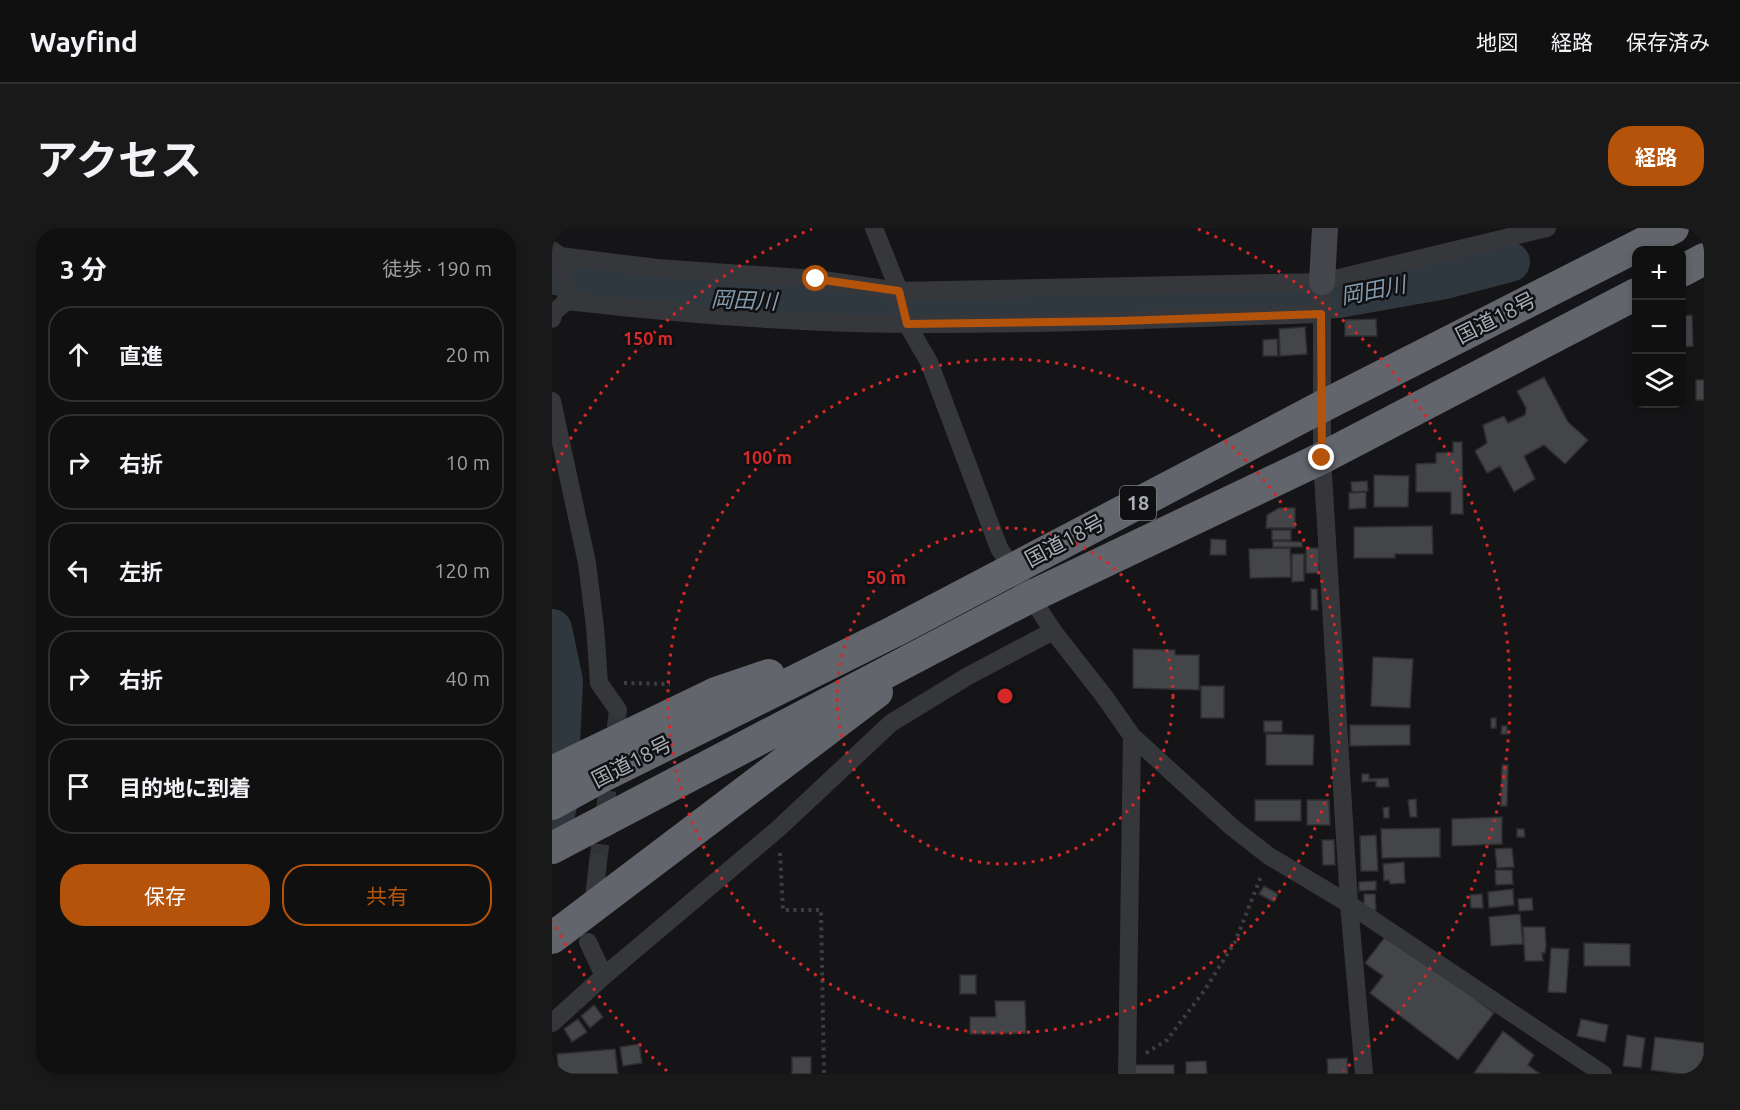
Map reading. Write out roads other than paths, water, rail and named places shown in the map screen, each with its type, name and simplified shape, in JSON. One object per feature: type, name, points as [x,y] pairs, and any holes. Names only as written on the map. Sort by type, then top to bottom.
[{"type":"highway","name":"国道18号","points":[[552,804],[601,777],[895,631],[1321,407],[1673,228]]},
{"type":"highway","points":[[1686,269],[1704,259]]},
{"type":"highway","name":"国道18号","points":[[552,848],[936,645],[1030,597],[1322,458],[1632,296]]},
{"type":"highway","points":[[552,772],[716,693],[895,631]]},
{"type":"highway","points":[[552,938],[587,919],[936,645]]},
{"type":"street","points":[[874,228],[900,293],[906,321],[929,362],[999,548],[1053,631],[1132,736],[1233,828],[1269,856],[1349,904],[1603,1074]]},
{"type":"street","points":[[1325,228],[1321,301],[1322,458],[1349,904],[1364,1074]]},
{"type":"street","points":[[566,296],[668,313],[906,321],[1131,320],[1321,301],[1547,228]]},
{"type":"street","points":[[552,319],[554,312],[566,296],[558,258],[657,268],[816,279],[900,293],[1321,301]]},
{"type":"street","points":[[552,401],[587,563],[599,683],[618,710]]},
{"type":"street","points":[[552,1023],[779,828],[891,723],[968,676],[1053,631]]},
{"type":"street","points":[[1127,1069],[1132,736]]},
{"type":"street","points":[[598,862],[587,919],[604,976]]},
{"type":"waterway","name":"岡田川","points":[[552,274],[611,286],[697,298],[880,308],[924,308],[1231,303],[1338,298],[1445,279],[1510,262]]},
{"type":"waterway","name":"岡田川","points":[[552,629],[563,681],[557,805],[552,829]]},
{"type":"tunnel","points":[[598,862],[618,710]]}]
